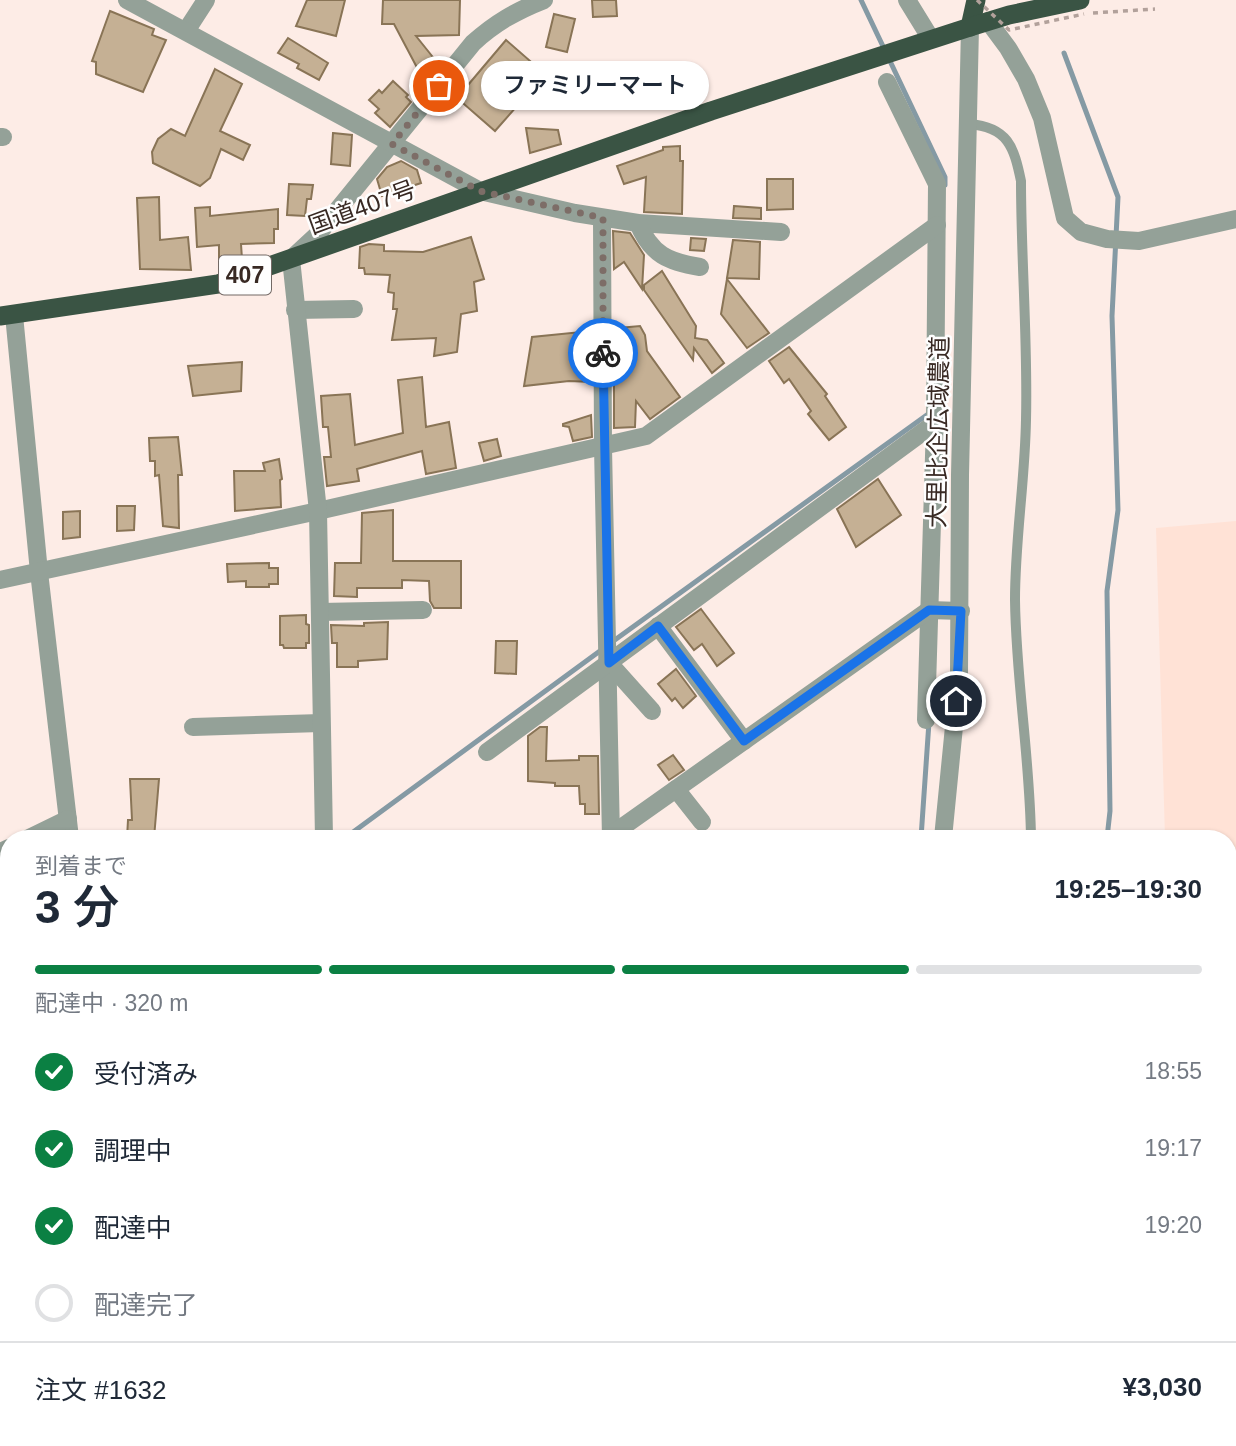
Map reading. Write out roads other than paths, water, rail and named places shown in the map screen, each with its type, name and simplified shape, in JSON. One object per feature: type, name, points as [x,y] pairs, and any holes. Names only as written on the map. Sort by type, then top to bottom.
[{"type":"highway","points":[[976,0],[979,24]]},
{"type":"highway","name":"国道407号","points":[[7,316],[218,284],[711,111],[931,39],[979,24],[1082,7]]},
{"type":"street","points":[[127,0],[480,191],[638,223],[781,232]]},
{"type":"street","points":[[186,31],[206,0]]},
{"type":"street","points":[[324,830],[318,511],[290,259],[318,234],[473,43],[494,24],[544,0]]},
{"type":"street","points":[[907,0],[931,39]]},
{"type":"street","points":[[979,24],[1008,48],[1026,79],[1042,117],[1065,218],[1081,232],[1107,239],[1139,241],[1236,219]]},
{"type":"street","name":"大里比企広域農道","points":[[944,830],[959,676],[960,475],[969,124],[979,24]]},
{"type":"street","points":[[887,82],[937,184],[935,423],[926,720]]},
{"type":"street","points":[[603,218],[603,447],[611,830]]},
{"type":"street","points":[[638,223],[642,232],[667,260],[700,267]]},
{"type":"street","points":[[0,580],[646,436],[937,225]]},
{"type":"street","points":[[295,310],[354,309]]},
{"type":"street","points":[[7,316],[69,830]]},
{"type":"street","points":[[488,752],[935,423]]},
{"type":"street","points":[[320,612],[423,610]]},
{"type":"street","points":[[619,830],[929,610],[961,611]]},
{"type":"street","points":[[658,626],[744,741]]},
{"type":"street","points":[[609,663],[652,711]]},
{"type":"street","points":[[193,727],[321,723]]},
{"type":"street","points":[[677,789],[702,822]]},
{"type":"street","points":[[46,830],[68,820]]},
{"type":"lane","points":[[969,124],[990,127],[1008,141],[1017,161],[1021,181],[1026,417],[1015,599],[1031,830]]},
{"type":"waterway","points":[[861,0],[945,177],[945,185]]},
{"type":"waterway","points":[[1064,53],[1118,197],[1112,316],[1118,510],[1107,591],[1110,811],[1108,830]]},
{"type":"waterway","points":[[612,642],[931,412]]},
{"type":"waterway","points":[[356,830],[604,648]]},
{"type":"waterway","points":[[922,830],[929,722]]},
{"type":"place","name":"ファミリーマート","points":[[439,86]]}]
